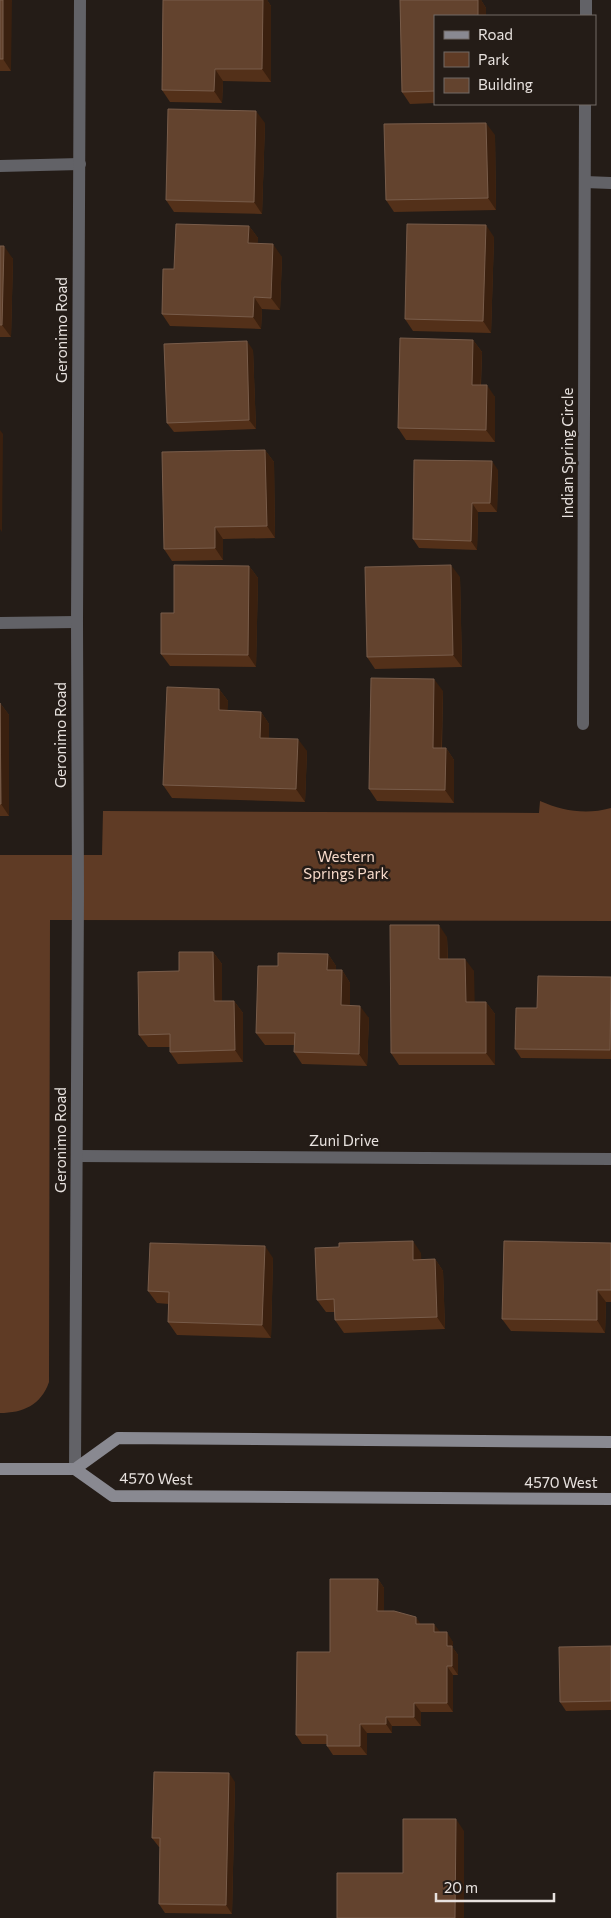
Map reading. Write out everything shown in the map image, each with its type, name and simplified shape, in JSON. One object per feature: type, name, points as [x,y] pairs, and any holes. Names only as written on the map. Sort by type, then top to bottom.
[{"type":"main road","points":[[0,1469],[75,1470],[118,1438],[611,1442]]},
{"type":"main road","name":"4570 West","points":[[75,1470],[113,1496],[611,1499]]},
{"type":"street","name":"Geronimo Road","points":[[75,1470],[80,0]]},
{"type":"street","points":[[586,0],[586,15]]},
{"type":"street","name":"Indian Spring Circle","points":[[583,724],[585,105]]},
{"type":"street","points":[[0,166],[80,164]]},
{"type":"street","points":[[585,182],[611,182]]},
{"type":"street","points":[[0,623],[77,622]]},
{"type":"street","name":"Zuni Drive","points":[[77,1156],[611,1159]]},
{"type":"green space","name":"Western Springs Park","points":[[540,801],[575,811],[611,808],[611,921],[50,920],[49,1382],[41,1397],[30,1406],[8,1413],[0,1413],[0,855],[102,855],[103,811],[539,813]]},
{"type":"building","points":[[0,0],[3,0],[3,59],[0,59]]},
{"type":"building","points":[[163,0],[263,0],[262,69],[215,69],[214,91],[162,90]]},
{"type":"building","points":[[400,0],[478,0],[478,15],[434,15],[434,91],[402,92]]},
{"type":"building","points":[[168,109],[256,111],[254,202],[166,200]]},
{"type":"building","points":[[486,123],[488,198],[386,200],[384,124]]},
{"type":"building","points":[[176,224],[249,226],[248,243],[273,244],[271,298],[254,297],[253,317],[162,314],[163,269],[174,269]]},
{"type":"building","points":[[407,224],[486,225],[483,321],[405,319]]},
{"type":"building","points":[[0,246],[4,246],[2,325],[0,325]]},
{"type":"building","points":[[400,338],[473,340],[472,385],[487,385],[486,430],[398,428]]},
{"type":"building","points":[[247,341],[249,420],[167,423],[164,344]]},
{"type":"building","points":[[265,450],[267,526],[215,527],[215,548],[164,549],[162,452]]},
{"type":"building","points":[[414,460],[492,461],[490,503],[472,503],[471,541],[413,539]]},
{"type":"building","points":[[174,565],[249,566],[248,655],[161,654],[161,613],[174,613]]},
{"type":"building","points":[[451,565],[453,655],[367,657],[365,567]]},
{"type":"building","points":[[371,678],[434,679],[433,748],[446,748],[445,790],[369,789]]},
{"type":"building","points":[[167,687],[219,689],[219,710],[261,712],[260,738],[298,739],[296,789],[163,785]]},
{"type":"building","points":[[0,703],[1,804],[0,804]]},
{"type":"building","points":[[390,925],[439,925],[439,959],[465,959],[466,1002],[486,1002],[486,1053],[391,1053]]},
{"type":"building","points":[[179,952],[213,952],[214,1001],[234,1001],[235,1050],[170,1052],[170,1034],[139,1035],[138,972],[179,971]]},
{"type":"building","points":[[278,953],[328,954],[327,970],[342,970],[341,1005],[360,1006],[359,1054],[294,1052],[295,1033],[256,1033],[258,966],[278,966]]},
{"type":"building","points":[[538,976],[611,977],[610,1050],[515,1049],[516,1008],[537,1008]]},
{"type":"building","points":[[413,1241],[413,1260],[435,1259],[437,1317],[335,1320],[334,1299],[317,1300],[315,1248],[339,1247],[339,1243]]},
{"type":"building","points":[[504,1241],[611,1243],[611,1290],[597,1290],[597,1320],[502,1319]]},
{"type":"building","points":[[150,1243],[265,1246],[262,1325],[168,1322],[169,1292],[148,1291]]},
{"type":"building","points":[[330,1579],[378,1579],[377,1611],[394,1611],[416,1617],[416,1624],[434,1624],[434,1632],[447,1632],[447,1646],[452,1646],[452,1666],[447,1666],[447,1703],[414,1703],[414,1717],[386,1717],[386,1724],[360,1724],[360,1746],[327,1746],[327,1735],[296,1735],[297,1652],[330,1652]]},
{"type":"building","points":[[611,1646],[611,1701],[560,1702],[559,1647]]},
{"type":"building","points":[[154,1772],[229,1773],[226,1905],[159,1904],[160,1838],[152,1838]]},
{"type":"building","points":[[403,1819],[456,1819],[455,1918],[337,1918],[337,1873],[403,1873]]}]
